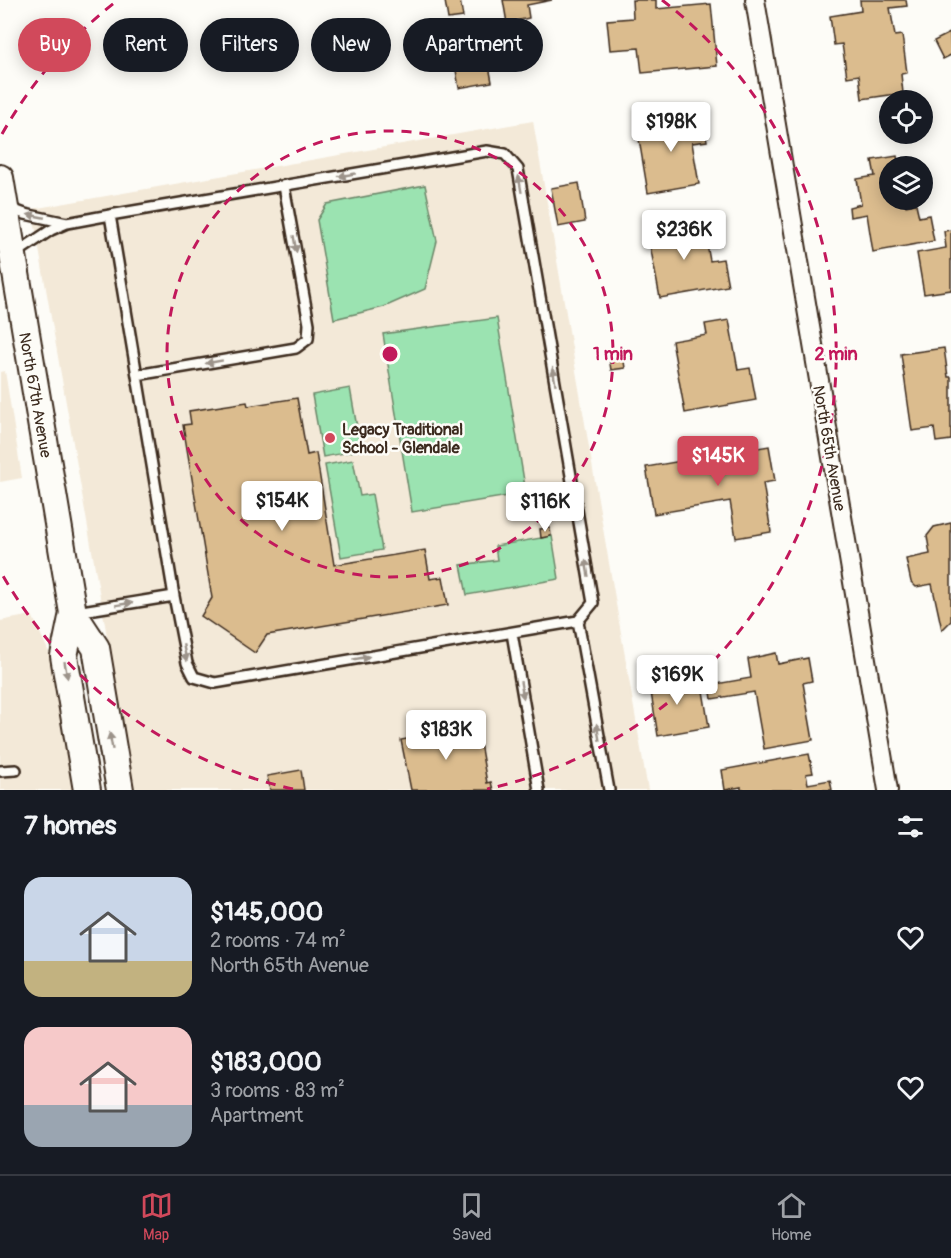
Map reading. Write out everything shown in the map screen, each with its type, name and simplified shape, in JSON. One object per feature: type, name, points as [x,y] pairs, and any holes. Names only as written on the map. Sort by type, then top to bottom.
[{"type":"main road","name":"North 67th Avenue","points":[[0,177],[73,613],[64,656],[87,790]]},
{"type":"main road","name":"North 67th Avenue","points":[[73,613],[96,648],[120,790]]},
{"type":"street","name":"North 65th Avenue","points":[[755,0],[888,790]]},
{"type":"lane","points":[[13,255],[51,230],[67,223],[110,215],[487,151],[505,154],[518,169],[593,603],[578,621],[214,683],[194,677],[187,663],[174,596],[110,215]]},
{"type":"lane","points":[[137,375],[296,348],[308,339],[309,324],[284,186]]},
{"type":"lane","points":[[4,206],[25,214],[67,223]]},
{"type":"lane","points":[[73,613],[174,596]]},
{"type":"lane","points":[[578,621],[609,790]]},
{"type":"lane","points":[[512,633],[539,790]]},
{"type":"lane","points":[[0,771],[16,770]]},
{"type":"shaded area","name":"Legacy Traditional School - Glendale","points":[[533,121],[648,790],[134,790],[32,209]]},
{"type":"shaded area","points":[[5,371],[22,478],[0,482],[0,372]]},
{"type":"shaded area","points":[[32,615],[51,657],[74,790],[0,790],[0,621]]},
{"type":"green space","points":[[425,185],[437,241],[425,289],[384,307],[334,319],[317,220],[327,204]]},
{"type":"green space","points":[[497,318],[526,493],[412,512],[383,334]]},
{"type":"green space","points":[[350,388],[361,450],[323,457],[312,395]]},
{"type":"green space","points":[[353,460],[360,496],[372,494],[382,550],[341,557],[325,465]]},
{"type":"green space","points":[[552,536],[559,579],[467,595],[461,565],[497,560],[495,546]]},
{"type":"building","points":[[460,0],[463,17],[448,18],[445,1]]},
{"type":"building","points":[[503,0],[552,0],[527,5],[529,18],[506,18]]},
{"type":"building","points":[[632,0],[656,0],[656,9],[711,4],[717,66],[642,73],[639,48],[610,50],[607,20],[633,18]]},
{"type":"building","points":[[860,0],[906,0],[907,6],[890,8],[895,36],[902,35],[907,73],[901,74],[903,90],[879,90],[879,97],[862,99],[859,75],[847,77],[842,44],[834,45],[830,16],[861,11]]},
{"type":"building","points":[[950,33],[951,55],[943,59],[934,41]]},
{"type":"building","points":[[456,72],[490,72],[492,82],[459,88]]},
{"type":"building","points":[[703,116],[707,141],[692,143],[699,184],[648,193],[637,127]]},
{"type":"building","points":[[879,159],[879,210],[917,210],[919,217],[929,215],[934,241],[873,252],[867,214],[850,217],[849,207],[861,204],[857,179],[875,176],[872,160]]},
{"type":"building","points":[[579,183],[585,222],[558,227],[551,188]]},
{"type":"building","points":[[694,221],[698,240],[706,239],[710,261],[723,259],[728,286],[660,298],[647,229]]},
{"type":"building","points":[[951,230],[951,290],[924,294],[917,253],[946,248],[944,231]]},
{"type":"building","points":[[729,320],[738,370],[750,368],[756,400],[685,413],[672,341],[707,335],[705,324]]},
{"type":"building","points":[[944,348],[948,377],[951,377],[951,440],[936,442],[934,428],[912,431],[901,354]]},
{"type":"building","points":[[622,349],[625,368],[611,370],[608,351]]},
{"type":"building","points":[[297,398],[307,455],[316,453],[334,565],[425,550],[430,579],[443,577],[448,605],[267,635],[255,653],[201,616],[212,598],[183,425],[191,424],[189,411],[247,402],[248,406]]},
{"type":"building","points":[[769,446],[775,481],[763,483],[771,532],[736,538],[730,501],[654,514],[646,467]]},
{"type":"building","points":[[951,523],[951,621],[942,630],[932,584],[916,587],[911,582],[906,559],[930,554],[927,536],[934,527]]},
{"type":"building","points":[[550,528],[551,536],[541,538],[540,529]]},
{"type":"building","points":[[776,653],[778,664],[808,658],[812,681],[803,683],[813,740],[764,749],[754,692],[712,699],[710,685],[751,678],[748,659]]},
{"type":"building","points":[[684,675],[687,693],[703,691],[709,727],[658,736],[649,680]]},
{"type":"building","points":[[477,726],[487,783],[491,782],[493,790],[411,790],[401,740]]},
{"type":"building","points":[[809,754],[813,773],[806,774],[808,784],[830,780],[832,790],[741,790],[741,787],[725,790],[722,770]]},
{"type":"building","points":[[301,770],[304,790],[270,790],[267,776]]},
{"type":"place","name":"Legacy Traditional School - Glendale","points":[[330,438]]}]
